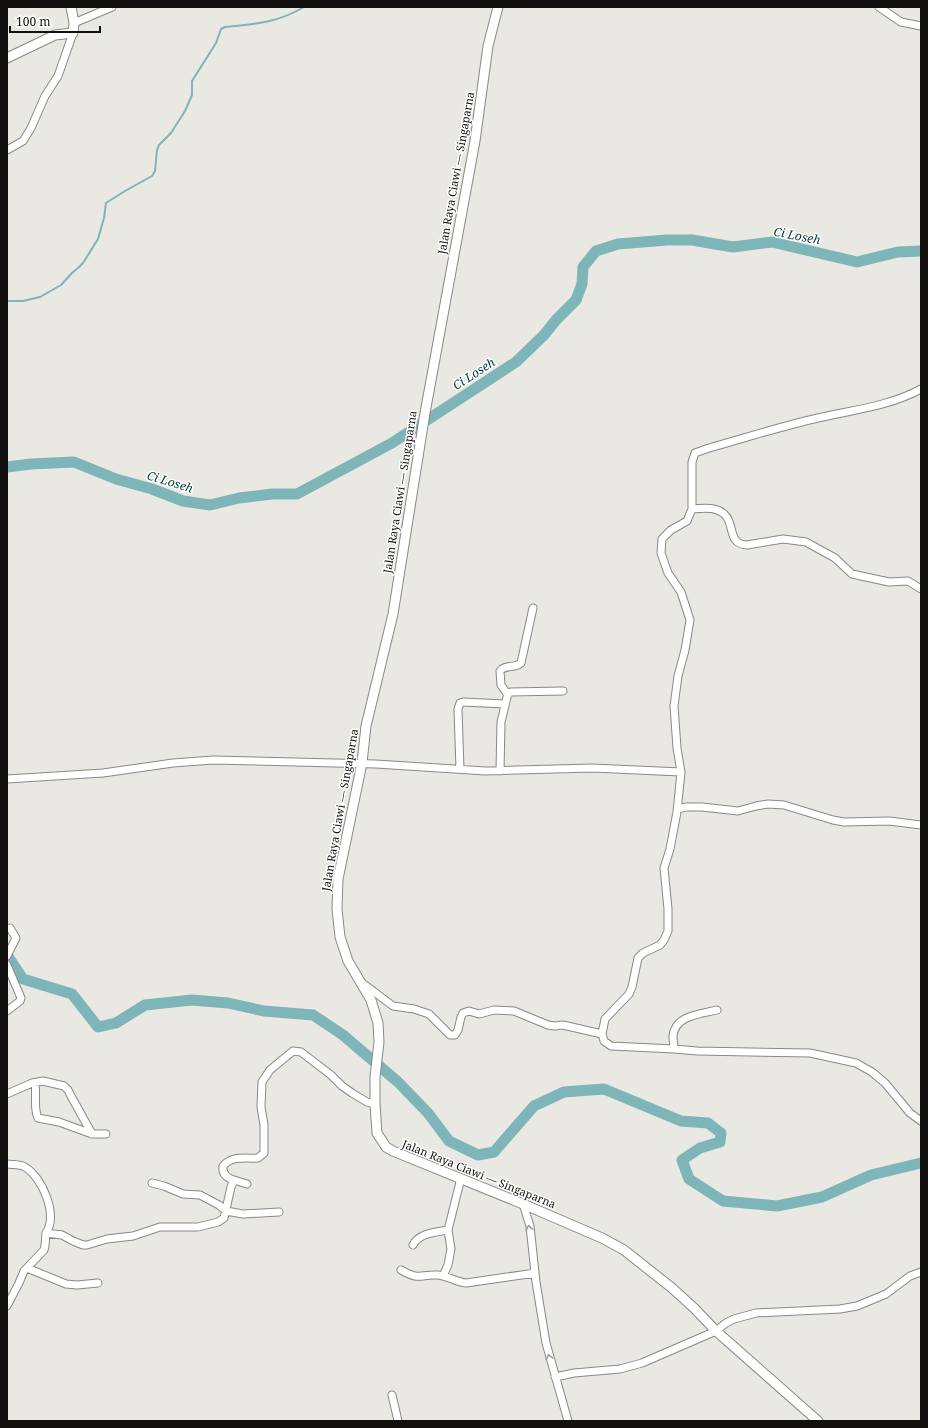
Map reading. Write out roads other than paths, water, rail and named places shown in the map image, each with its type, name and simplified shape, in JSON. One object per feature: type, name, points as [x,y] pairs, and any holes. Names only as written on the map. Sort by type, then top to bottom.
[{"type":"main road","points":[[7,58],[55,35],[73,33],[74,23],[71,7]]},
{"type":"main road","name":"Jalan Raya Ciawi — Singaparna","points":[[498,7],[488,46],[472,156],[425,413],[392,614],[366,726],[362,764],[338,878],[337,909],[340,937],[348,961],[371,1000],[378,1022],[379,1042],[374,1104],[377,1133],[386,1147],[393,1151],[523,1204],[602,1238],[624,1250],[672,1288],[716,1331],[818,1421]]},
{"type":"street","points":[[74,23],[112,7]]},
{"type":"street","points":[[879,7],[901,22],[921,26]]},
{"type":"street","points":[[7,150],[23,141],[32,128],[45,96],[58,76],[73,33]]},
{"type":"street","points":[[921,389],[907,396],[883,404],[813,419],[695,453],[692,462],[692,509],[687,520],[671,530],[662,539],[661,553],[668,573],[681,592],[690,620],[685,650],[678,676],[674,706],[677,748],[681,772],[678,809],[670,849],[664,868],[668,909],[668,931],[660,946],[643,953],[638,958],[632,987],[629,994],[605,1018],[602,1034],[604,1040],[611,1046],[697,1051],[810,1053],[856,1063],[872,1072],[885,1083],[910,1113],[921,1121]]},
{"type":"street","points":[[692,509],[710,508],[722,512],[729,520],[735,539],[742,545],[783,539],[806,542],[835,558],[852,574],[890,582],[908,581],[921,589]]},
{"type":"street","points":[[508,694],[501,685],[500,671],[504,667],[516,667],[521,663],[533,608]]},
{"type":"street","points":[[508,694],[511,692],[563,691]]},
{"type":"street","points":[[500,771],[501,722],[508,694]]},
{"type":"street","points":[[460,769],[458,709],[460,703],[505,704]]},
{"type":"street","points":[[7,779],[103,773],[173,763],[213,760],[362,764],[500,771],[592,768],[681,772]]},
{"type":"street","points":[[678,809],[686,807],[702,807],[738,811],[768,804],[784,805],[844,822],[889,821],[921,825]]},
{"type":"street","points":[[8,954],[16,938],[10,928]]},
{"type":"street","points":[[7,965],[21,998],[20,1001],[7,1011]]},
{"type":"street","points":[[357,977],[370,990],[393,1006],[417,1009],[429,1014],[450,1035],[455,1035],[458,1030],[463,1013],[469,1011],[479,1014],[494,1010],[514,1012],[548,1025],[563,1025],[602,1034]]},
{"type":"street","points":[[674,1049],[673,1036],[681,1020],[717,1010]]},
{"type":"street","points":[[247,1184],[228,1178],[225,1174],[223,1166],[230,1160],[249,1157],[258,1158],[264,1153],[264,1125],[261,1107],[262,1082],[270,1070],[293,1051],[296,1050],[301,1052],[356,1096],[374,1104]]},
{"type":"street","points":[[7,1094],[14,1092],[27,1084],[34,1083],[47,1082],[66,1087],[92,1134]]},
{"type":"street","points":[[34,1083],[36,1114],[38,1118],[59,1122],[92,1134],[106,1134]]},
{"type":"street","points":[[7,1164],[18,1165],[26,1168],[34,1175],[48,1202],[51,1212],[50,1224],[46,1233],[46,1246],[22,1275],[20,1283],[7,1306]]},
{"type":"street","points":[[443,1276],[448,1265],[451,1249],[448,1230],[461,1178]]},
{"type":"street","points":[[46,1233],[62,1235],[83,1245],[87,1245],[107,1239],[133,1236],[160,1227],[198,1227],[218,1222],[223,1220],[234,1180]]},
{"type":"street","points":[[152,1183],[183,1194],[200,1195],[219,1205],[226,1211],[243,1214],[279,1212]]},
{"type":"street","points":[[523,1204],[530,1226],[535,1273],[546,1343],[568,1421]]},
{"type":"street","points":[[413,1245],[417,1239],[428,1234],[448,1230]]},
{"type":"street","points":[[27,1268],[66,1284],[76,1286],[98,1283]]},
{"type":"street","points":[[401,1270],[418,1277],[437,1275],[466,1283],[535,1273]]},
{"type":"street","points":[[555,1377],[574,1373],[620,1369],[642,1363],[716,1331],[734,1319],[756,1313],[857,1306],[886,1294],[910,1276],[921,1272]]},
{"type":"street","points":[[392,1395],[398,1421]]},
{"type":"waterway","points":[[7,301],[23,301],[40,297],[61,285],[83,263],[98,239],[104,218],[106,203],[152,176],[155,171],[157,150],[159,145],[171,133],[185,111],[192,95],[192,81],[216,43],[221,29],[225,27],[256,24],[275,20],[304,7]]},
{"type":"waterway","name":"Ci Loseh","points":[[7,467],[31,464],[74,462],[116,479],[152,489],[183,501],[210,505],[239,498],[272,494],[297,494],[392,443],[516,362],[544,335],[556,320],[576,300],[582,284],[583,267],[596,251],[618,244],[667,240],[692,240],[733,247],[772,242],[857,262],[898,252],[921,251]]},
{"type":"waterway","points":[[7,955],[23,979],[72,994],[98,1027],[116,1023],[145,1005],[192,1000],[228,1003],[264,1011],[313,1015],[343,1035],[398,1082],[428,1113],[449,1141],[478,1155],[494,1152],[534,1106],[564,1092],[604,1089],[681,1121],[708,1123],[721,1133],[720,1142],[700,1148],[682,1160],[689,1179],[723,1201],[777,1206],[822,1197],[871,1175],[921,1163]]}]
